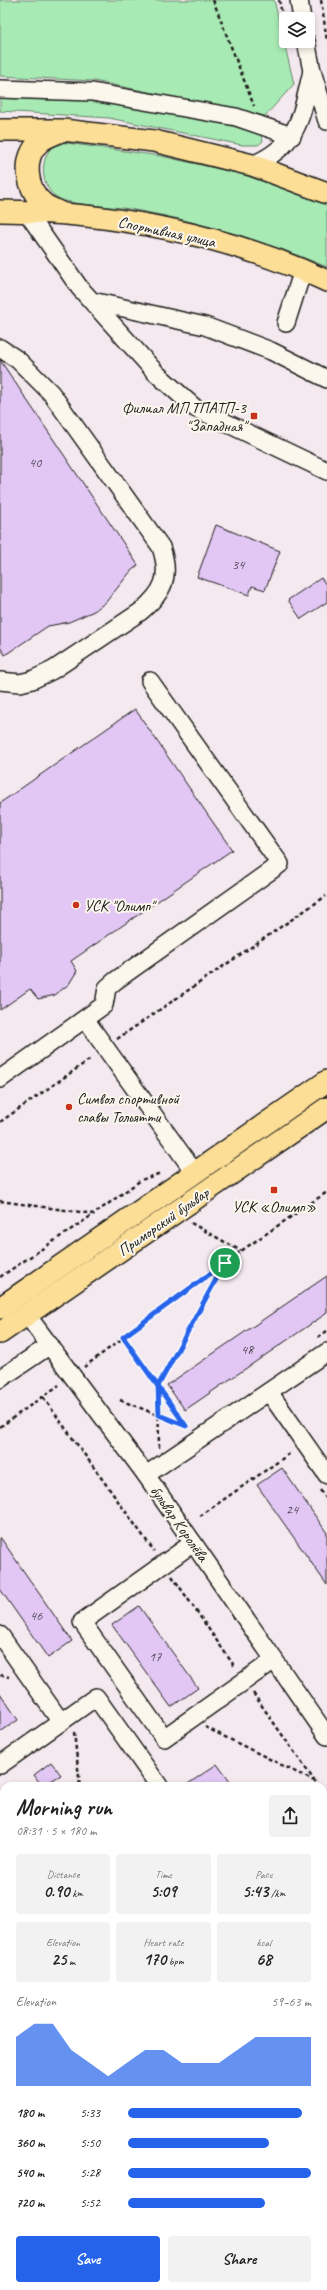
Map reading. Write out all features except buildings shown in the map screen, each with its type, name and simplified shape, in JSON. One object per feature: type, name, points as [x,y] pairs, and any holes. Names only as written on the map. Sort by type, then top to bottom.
[{"type":"main road","points":[[0,130],[63,130],[154,141],[252,165],[327,193]]},
{"type":"main road","points":[[62,213],[44,204],[34,192],[29,180],[28,165],[32,152],[40,141],[63,130]]},
{"type":"main road","name":"Спортивная улица","points":[[0,211],[62,213],[128,221],[194,235],[255,252],[303,270],[327,281]]},
{"type":"main road","points":[[0,1308],[327,1081]]},
{"type":"main road","name":"Приморский бульвар","points":[[0,1333],[327,1108]]},
{"type":"street","points":[[299,0],[301,12]]},
{"type":"street","points":[[307,48],[312,70],[327,121]]},
{"type":"street","points":[[252,165],[276,153],[292,136],[301,118],[312,70]]},
{"type":"street","points":[[0,89],[92,92],[236,118],[262,125],[292,136]]},
{"type":"street","points":[[26,211],[70,274],[92,301],[156,373],[195,408],[327,471]]},
{"type":"street","points":[[286,323],[303,270]]},
{"type":"street","points":[[92,301],[205,326],[271,350],[327,379]]},
{"type":"street","points":[[0,348],[29,370],[52,393],[161,547],[166,562],[166,577],[161,590],[152,602],[140,612],[53,670],[26,682],[0,681]]},
{"type":"street","points":[[0,1079],[104,1005],[107,988],[115,981],[280,864],[150,681]]},
{"type":"street","points":[[85,1019],[195,1174]]},
{"type":"street","name":"бульвар Королёва","points":[[27,1314],[146,1474],[327,1736]]},
{"type":"street","points":[[0,1379],[50,1345]]},
{"type":"street","points":[[146,1474],[327,1352]]},
{"type":"street","points":[[269,1392],[327,1475]]},
{"type":"street","points":[[193,1542],[82,1622],[164,1738],[274,1660]]},
{"type":"street","points":[[0,1635],[65,1719]]},
{"type":"street","points":[[0,1765],[96,1697],[156,1782]]},
{"type":"path","points":[[213,0],[262,125]]},
{"type":"path","points":[[279,0],[282,12]]},
{"type":"path","points":[[321,0],[327,41]]},
{"type":"path","points":[[0,1122],[106,1047],[326,896]]},
{"type":"path","points":[[0,1277],[94,1214],[141,1180],[163,1172]]},
{"type":"path","points":[[0,1427],[44,1397],[123,1337],[225,1263],[327,1192]]},
{"type":"path","points":[[0,1201],[94,1214]]},
{"type":"path","points":[[189,1222],[242,1251]]},
{"type":"path","points":[[160,1450],[158,1386],[225,1263]]},
{"type":"path","points":[[314,1340],[327,1331]]},
{"type":"path","points":[[123,1337],[186,1426]]},
{"type":"path","points":[[44,1397],[315,1782]]},
{"type":"path","points":[[120,1400],[186,1426]]},
{"type":"path","points":[[186,1426],[193,1422]]},
{"type":"path","points":[[200,1516],[293,1451]]},
{"type":"path","points":[[65,1719],[74,1728],[80,1782]]},
{"type":"green space","points":[[0,0],[274,0],[279,21],[279,48],[285,48],[294,84],[265,116],[94,81],[0,76]]},
{"type":"green space","points":[[0,93],[87,97],[243,125],[260,133],[263,141],[258,145],[242,145],[109,118],[0,111]]},
{"type":"green space","points":[[59,142],[161,156],[241,174],[327,203],[327,267],[257,241],[209,226],[135,210],[86,205],[60,199],[53,194],[48,187],[44,179],[43,170],[47,154],[52,147]]},
{"type":"place","name":"Филиал МП ТПАТП-3 \"Западная\"","points":[[254,416]]},
{"type":"place","name":"УСК \"Олимп\"","points":[[76,905]]},
{"type":"place","name":"Символ спортивной славы Тольятти","points":[[69,1107]]},
{"type":"place","name":"УСК «Олимп»","points":[[274,1190]]},
{"type":"route","points":[[225,1263],[123,1337],[158,1386],[186,1426],[159,1415],[158,1386],[225,1263]]}]
